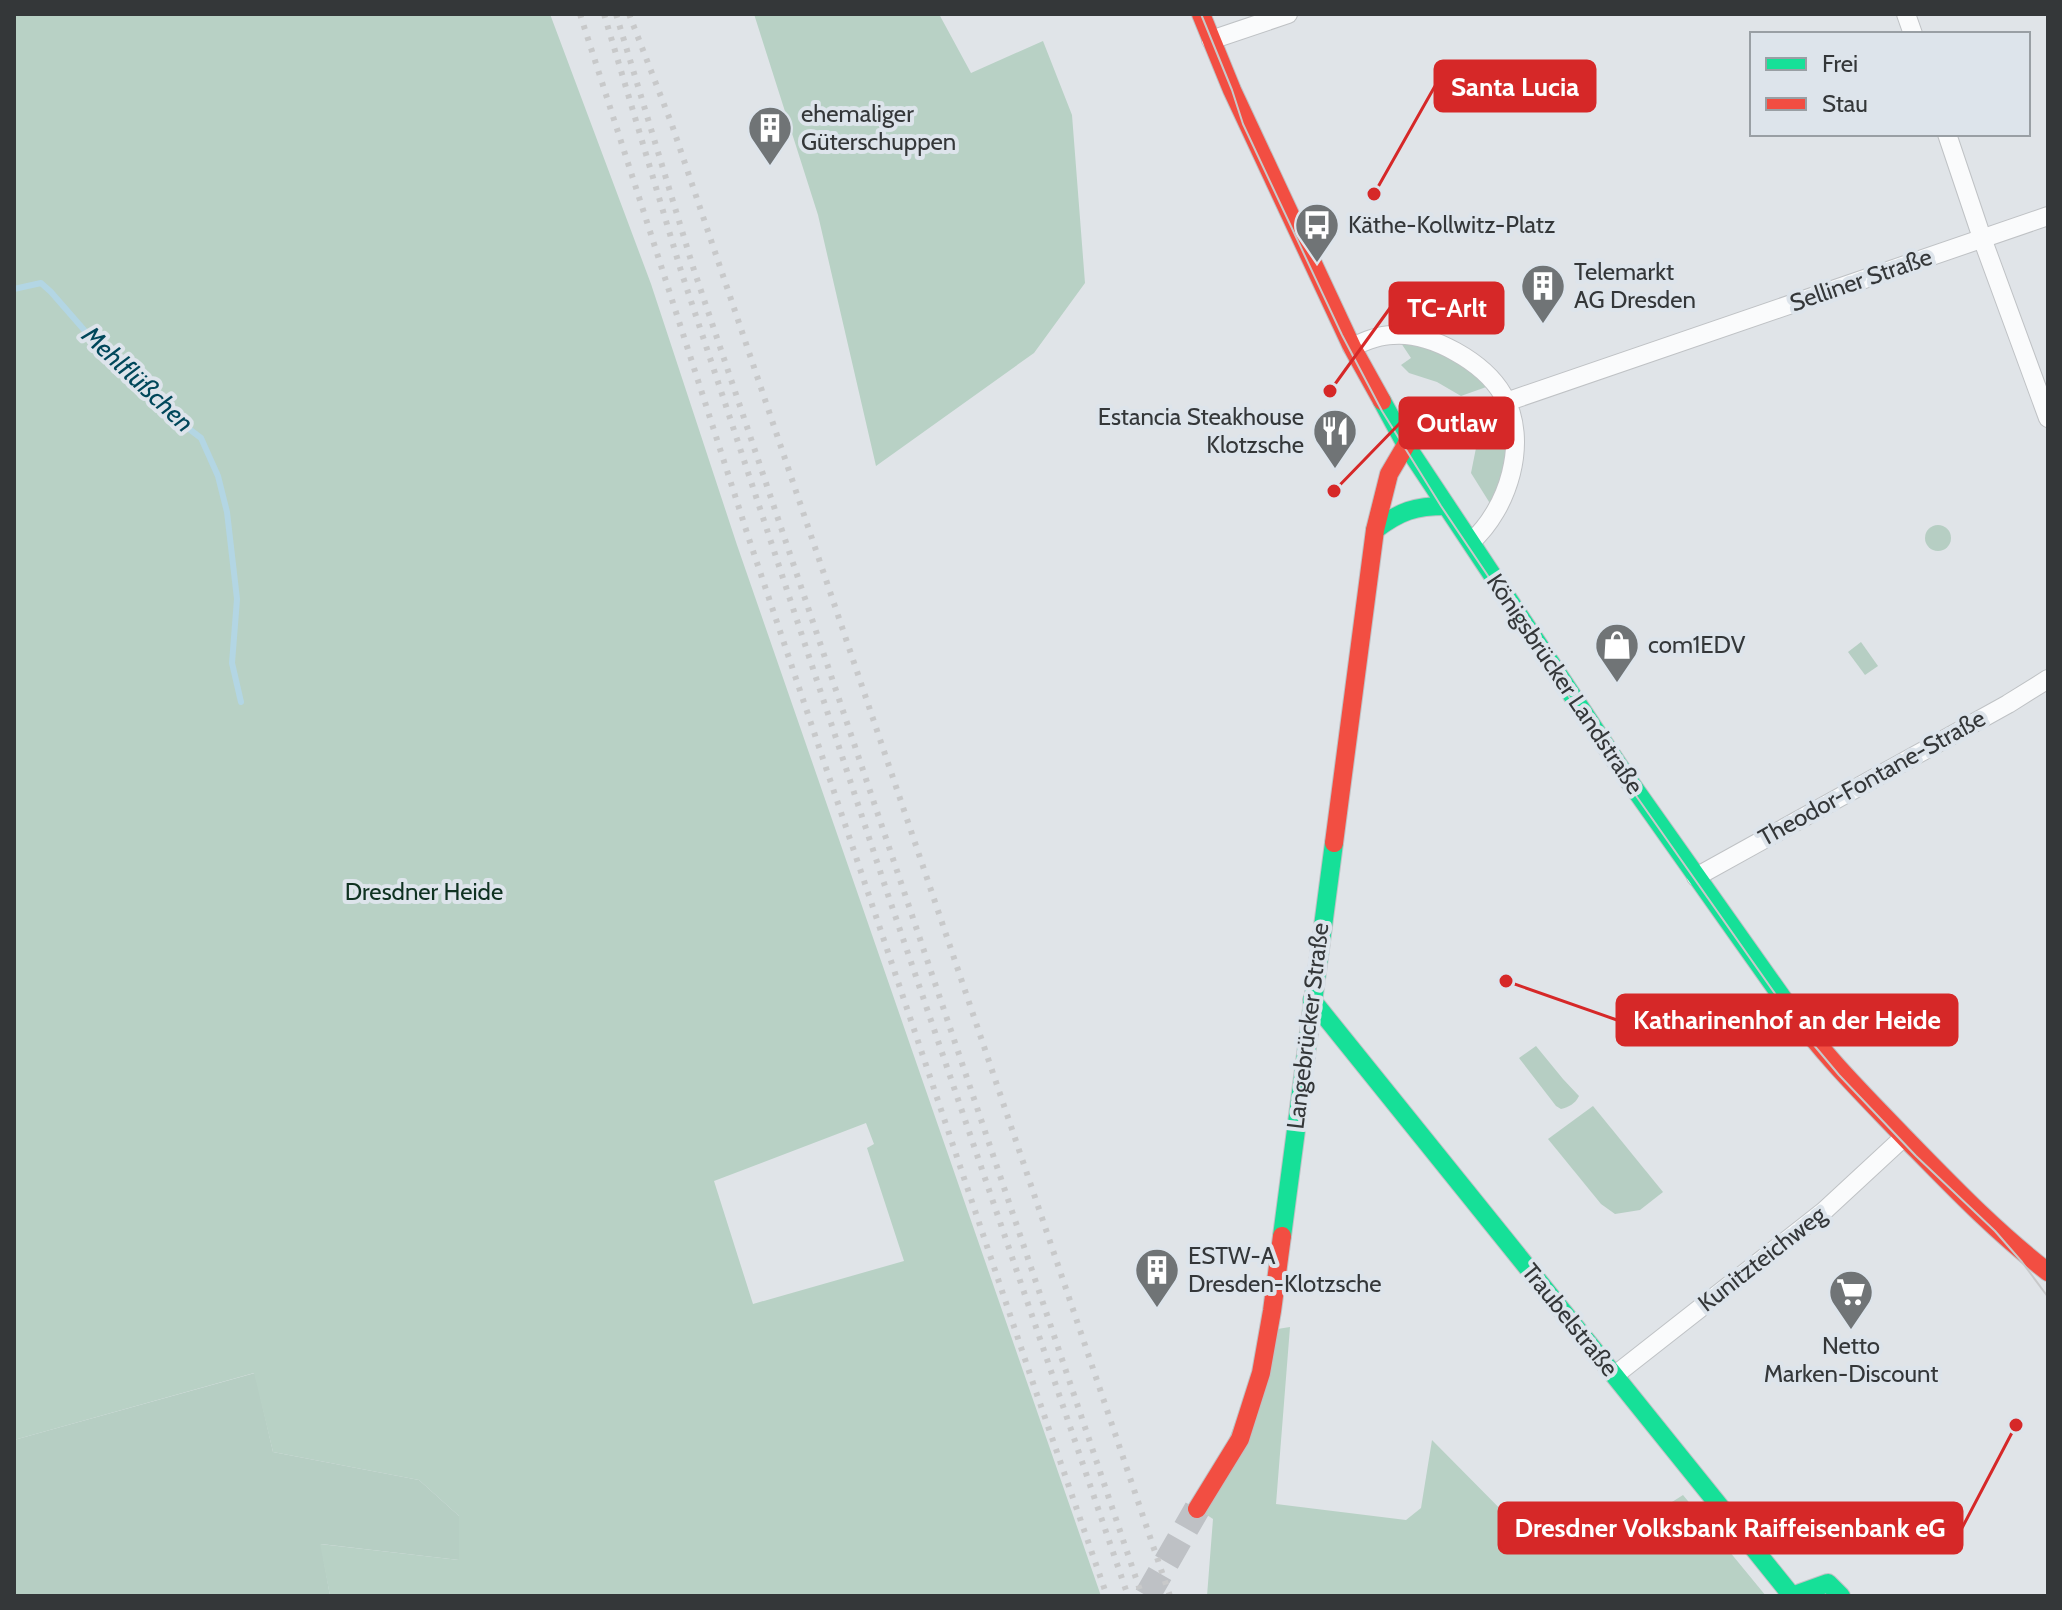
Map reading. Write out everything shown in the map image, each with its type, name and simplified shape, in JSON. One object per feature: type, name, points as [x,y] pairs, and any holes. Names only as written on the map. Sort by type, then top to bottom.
[{"type":"main road","name":"Königsbrücker Landstraße","points":[[1201,14],[1238,104],[1352,347],[1406,445],[1627,778],[1800,1022],[1847,1078],[2014,1246],[2048,1272]]},
{"type":"main road","name":"Langebrücker Straße","points":[[1197,1509],[1240,1439],[1261,1373],[1272,1311],[1375,530],[1389,474],[1406,445]]},
{"type":"main road","points":[[1375,530],[1402,510],[1446,506]]},
{"type":"main road","name":"Traubelstraße","points":[[1312,1000],[1792,1596],[1828,1583],[1841,1596]]},
{"type":"street","points":[[1211,40],[1288,14]]},
{"type":"street","points":[[1948,136],[2048,418]]},
{"type":"street","name":"Selliner Straße","points":[[1500,404],[2048,216]]},
{"type":"street","points":[[1352,347],[1393,335],[1412,335],[1431,340],[1480,369],[1503,394],[1500,404],[1514,434],[1511,474],[1498,506],[1471,542]]},
{"type":"street","points":[[1406,445],[1500,404]]},
{"type":"street","name":"Theodor-Fontane-Straße","points":[[1696,877],[2048,679]]},
{"type":"street","name":"Kunitzteichweg","points":[[1615,1375],[1824,1211],[1904,1137]]},
{"type":"green space","name":"Dresdner Heide","points":[[14,14],[550,14],[651,284],[737,545],[1101,1596],[330,1596],[320,1544],[459,1560],[459,1516],[419,1480],[273,1452],[254,1373],[14,1440]],"holes":[[[866,1123],[874,1144],[867,1148],[904,1261],[753,1304],[714,1181]]]},
{"type":"green space","points":[[754,14],[939,14],[971,73],[1043,41],[1072,115],[1085,283],[1034,353],[876,466],[818,215]]},
{"type":"green space","points":[[1401,343],[1450,353],[1489,386],[1461,396],[1437,382],[1409,373],[1401,365],[1411,358]]},
{"type":"green space","points":[[1506,424],[1506,474],[1491,505],[1471,473],[1479,433]]},
{"type":"green space","points":[[1938,525],[1947,529],[1951,538],[1947,547],[1938,551],[1929,547],[1925,538],[1929,529]]},
{"type":"green space","points":[[1861,642],[1878,666],[1865,675],[1848,652]]},
{"type":"green space","points":[[1536,1046],[1579,1096],[1569,1106],[1561,1109],[1556,1106],[1519,1058]]},
{"type":"green space","points":[[1593,1106],[1663,1192],[1640,1210],[1615,1214],[1601,1204],[1548,1139]]},
{"type":"green space","points":[[1290,1327],[1276,1504],[1406,1520],[1421,1508],[1432,1440],[1529,1538],[1617,1537],[1683,1495],[1766,1596],[1207,1596],[1213,1519],[1201,1511],[1271,1330]]},
{"type":"green space","points":[[255,1373],[273,1452],[419,1480],[459,1516],[459,1560],[321,1544],[330,1596],[14,1596],[14,1440]]},
{"type":"waterway","name":"Mehlflüßchen","points":[[14,289],[41,283],[155,403],[201,438],[218,476],[227,512],[237,599],[232,663],[241,702]]},
{"type":"tunnel","points":[[1147,1596],[1197,1509]]},
{"type":"tram line","points":[[1201,14],[1243,124],[1342,335],[1382,411],[1441,506],[1625,780],[1797,1025],[1839,1075],[1916,1156],[1995,1231],[2048,1297]]},
{"type":"railway","points":[[580,14],[749,539],[1107,1596]]},
{"type":"railway","points":[[604,14],[681,271],[886,889],[1128,1596]]},
{"type":"railway","points":[[616,14],[693,267],[1142,1596]]},
{"type":"railway","points":[[629,14],[672,125],[1170,1596]]},
{"type":"traffic: fast","points":[[1382,401],[1406,445],[1627,778],[1789,1007]]},
{"type":"traffic: fast","points":[[1375,530],[1408,511],[1446,506]]},
{"type":"traffic: fast","points":[[1282,1236],[1334,843]]},
{"type":"traffic: fast","points":[[1312,1000],[1792,1596],[1828,1583],[1841,1596]]},
{"type":"traffic: jam","points":[[1201,14],[1232,90],[1352,347],[1382,401]]},
{"type":"traffic: jam","points":[[1334,843],[1375,530],[1389,474],[1406,445]]},
{"type":"traffic: jam","points":[[1789,1007],[1831,1060],[1925,1158],[1993,1226],[2048,1272]]},
{"type":"traffic: jam","points":[[1197,1509],[1240,1439],[1261,1373],[1282,1236]]},
{"type":"place","name":"ehemaliger Güterschuppen","points":[[770,167]]},
{"type":"place","name":"Santa Lucia","points":[[1374,194]]},
{"type":"place","name":"Käthe-Kollwitz-Platz","points":[[1317,264]]},
{"type":"place","name":"Telemarkt AG Dresden","points":[[1543,325]]},
{"type":"place","name":"TC-Arlt","points":[[1330,391]]},
{"type":"place","name":"Estancia Steakhouse Klotzsche","points":[[1335,470]]},
{"type":"place","name":"Outlaw","points":[[1334,491]]},
{"type":"place","name":"com1EDV","points":[[1617,684]]},
{"type":"place","name":"Katharinenhof an der Heide","points":[[1506,981]]},
{"type":"place","name":"ESTW-A Dresden-Klotzsche","points":[[1157,1309]]},
{"type":"place","name":"Netto Marken-Discount","points":[[1851,1331]]},
{"type":"place","name":"Dresdner Volksbank Raiffeisenbank eG","points":[[2016,1425]]}]
